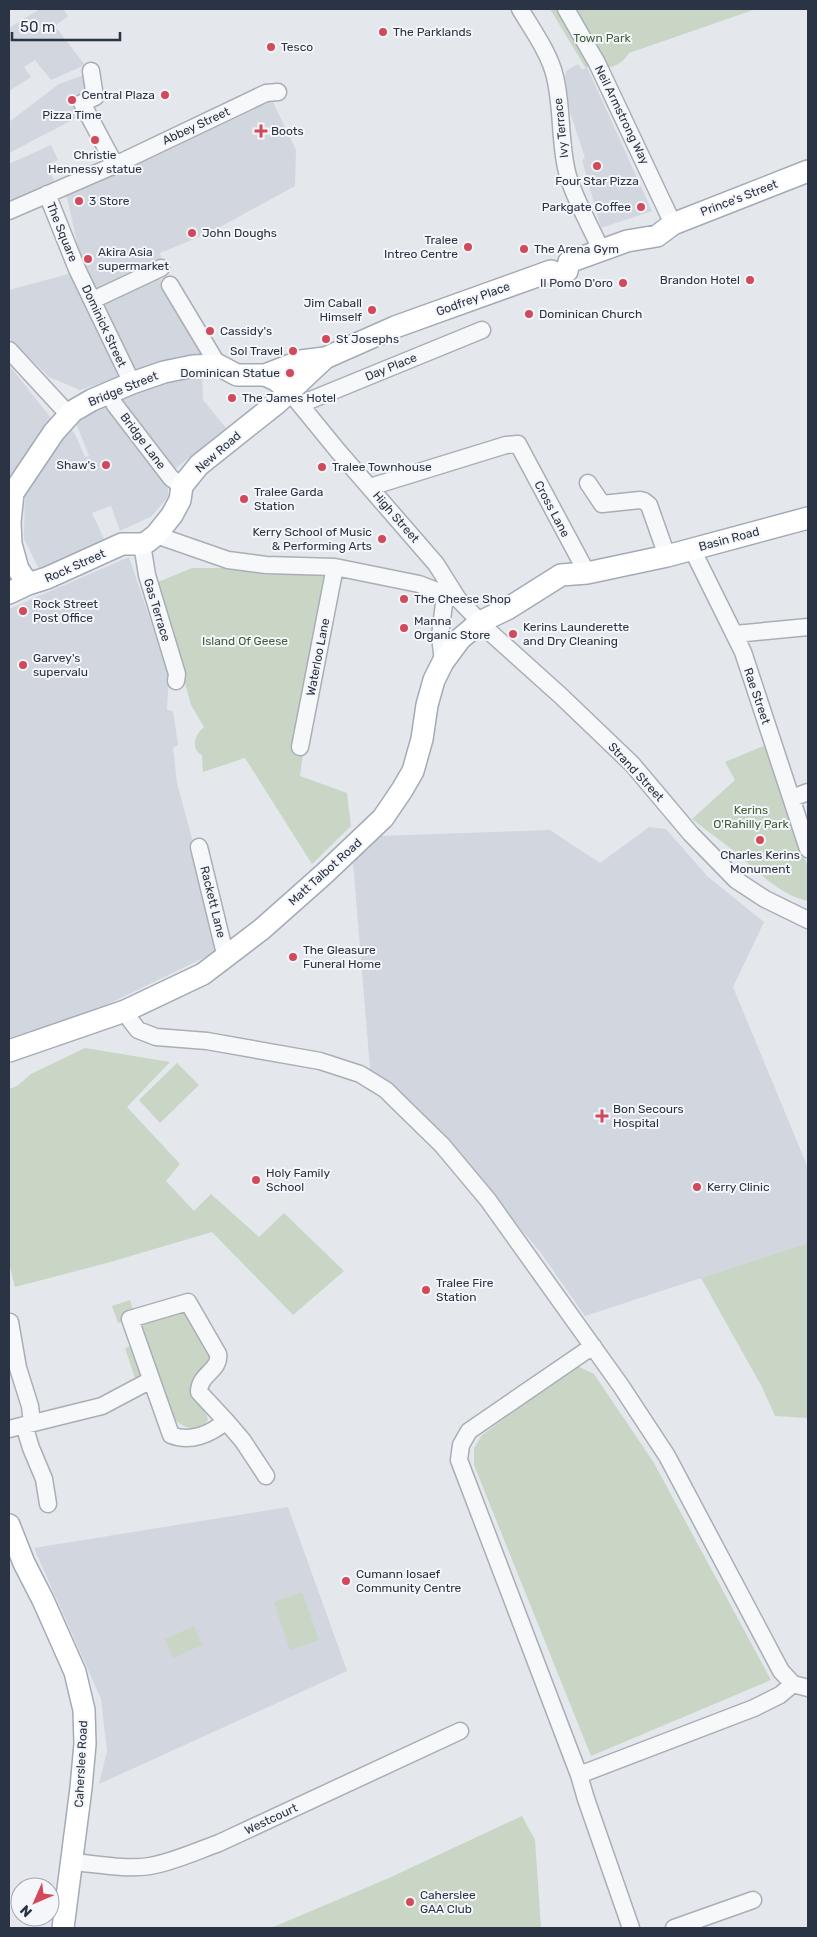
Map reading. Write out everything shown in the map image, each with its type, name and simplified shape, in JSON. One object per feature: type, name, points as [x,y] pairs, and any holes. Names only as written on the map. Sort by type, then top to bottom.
[{"type":"main road","name":"Prince's Street","points":[[601,250],[627,241],[657,236],[671,225],[808,171]]},
{"type":"main road","name":"Godfrey Place","points":[[330,356],[396,327],[601,250]]},
{"type":"main road","points":[[265,375],[302,362],[330,356]]},
{"type":"main road","name":"New Road","points":[[149,540],[172,515],[180,500],[182,486],[199,465],[295,398],[330,356]]},
{"type":"main road","name":"Bridge Street","points":[[12,568],[10,522],[14,493],[54,432],[69,415],[85,403],[112,399],[132,383],[186,367],[218,365],[237,375],[265,375]]},
{"type":"main road","points":[[265,375],[276,380],[295,398]]},
{"type":"main road","name":"Basin Road","points":[[587,573],[658,558],[808,518]]},
{"type":"main road","name":"Rock Street","points":[[9,593],[28,584],[41,581],[122,544],[149,540]]},
{"type":"main road","points":[[12,568],[28,584]]},
{"type":"main road","name":"Matt Talbot Road","points":[[9,1050],[125,1011],[203,974],[262,929],[383,818],[413,771],[422,739],[429,697],[443,662],[460,639],[486,619],[507,609],[561,576],[587,573]]},
{"type":"main road","name":"Caherslee Road","points":[[9,1525],[75,1672],[84,1710],[84,1751],[73,1862],[63,1928]]},
{"type":"street","name":"Ivy Terrace","points":[[520,9],[551,64],[557,84],[562,152],[568,176],[601,250]]},
{"type":"street","name":"Neil Armstrong Way","points":[[566,9],[597,63],[671,225]]},
{"type":"street","points":[[91,71],[95,97],[82,103],[115,165]]},
{"type":"street","name":"Abbey Street","points":[[115,165],[266,92],[278,92]]},
{"type":"street","name":"The Square","points":[[9,211],[115,165]]},
{"type":"street","name":"The Square","points":[[47,194],[77,269]]},
{"type":"street","points":[[93,300],[160,268]]},
{"type":"street","name":"Dominick Street","points":[[77,269],[132,383]]},
{"type":"street","points":[[170,285],[218,365]]},
{"type":"street","name":"Day Place","points":[[295,398],[482,330]]},
{"type":"street","points":[[9,350],[69,415]]},
{"type":"street","name":"High Street","points":[[295,398],[338,451],[436,564],[452,597],[486,619]]},
{"type":"street","name":"Bridge Lane","points":[[112,399],[171,478],[182,486]]},
{"type":"street","name":"Cross Lane","points":[[370,487],[506,445],[518,444],[587,573]]},
{"type":"street","points":[[588,483],[602,504],[640,500],[649,505],[658,558]]},
{"type":"street","points":[[149,540],[179,542],[200,551],[237,562],[266,565],[336,567],[419,584],[452,597],[440,647],[443,662]]},
{"type":"street","name":"Gas Terrace","points":[[149,540],[145,567],[176,678]]},
{"type":"street","name":"Rae Street","points":[[692,549],[735,634],[808,849]]},
{"type":"street","points":[[427,587],[436,564]]},
{"type":"street","name":"Waterloo Lane","points":[[300,747],[336,567]]},
{"type":"street","name":"Strand Street","points":[[486,619],[504,646],[561,696],[632,764],[692,834],[732,876],[765,899],[808,920]]},
{"type":"street","points":[[735,634],[808,627]]},
{"type":"street","points":[[792,798],[808,792]]},
{"type":"street","name":"Rackett Lane","points":[[199,847],[226,958]]},
{"type":"street","points":[[125,1011],[138,1030],[156,1037],[207,1041],[320,1061],[360,1074],[386,1090],[442,1145],[468,1174],[593,1346],[667,1456],[782,1671],[800,1686],[754,1708],[579,1775]]},
{"type":"street","points":[[226,1421],[215,1430],[200,1436],[181,1439],[171,1435],[130,1320],[188,1302],[218,1354],[219,1359],[217,1364],[204,1377],[199,1392],[226,1421],[243,1440],[266,1476]]},
{"type":"street","points":[[10,1322],[18,1368],[30,1406],[22,1426],[44,1479],[48,1504]]},
{"type":"street","points":[[593,1346],[469,1431],[461,1445],[460,1460],[579,1775],[632,1928]]},
{"type":"street","points":[[22,1426],[102,1406],[115,1401],[151,1380]]},
{"type":"street","name":"Westcourt","points":[[73,1862],[126,1867],[150,1866],[220,1843],[460,1731]]},
{"type":"street","points":[[674,1928],[753,1900]]},
{"type":"shaded area","points":[[40,9],[63,9],[68,16],[55,26],[85,65],[51,80],[35,60],[24,67],[31,77],[9,91],[9,28]]},
{"type":"shaded area","points":[[578,64],[582,70],[587,67],[652,211],[601,228],[582,160],[585,158],[570,112],[565,77],[566,71]]},
{"type":"shaded area","points":[[92,72],[82,115],[9,153],[9,122],[59,84]]},
{"type":"shaded area","points":[[270,96],[296,150],[295,186],[211,232],[160,253],[162,261],[94,292],[82,265],[66,193]]},
{"type":"shaded area","points":[[51,145],[58,160],[46,165],[55,182],[9,205],[9,164]]},
{"type":"shaded area","points":[[72,273],[119,377],[80,390],[49,377],[9,338],[9,290]]},
{"type":"shaded area","points":[[158,275],[205,355],[132,373],[99,303]]},
{"type":"shaded area","points":[[9,365],[55,423],[46,431],[9,480]]},
{"type":"shaded area","points":[[166,372],[202,373],[203,400],[226,428],[174,470],[120,396]]},
{"type":"shaded area","points":[[106,405],[168,479],[168,497],[152,516],[120,531],[111,506],[92,513],[105,541],[43,577],[24,539],[25,486],[68,425],[76,436],[85,457],[89,456],[76,423]]},
{"type":"shaded area","points":[[129,557],[169,676],[167,710],[173,711],[178,745],[173,748],[177,783],[200,868],[218,951],[96,1010],[9,1038],[9,609]]},
{"type":"shaded area","name":"Bon Secours Hospital","points":[[649,827],[666,829],[707,876],[764,922],[733,987],[808,1168],[808,1243],[585,1316],[541,1253],[466,1163],[370,1069],[353,862],[379,836],[550,830],[600,863]]},
{"type":"shaded area","points":[[288,1507],[347,1671],[99,1784],[107,1751],[101,1699],[34,1548]]},
{"type":"green space","name":"Town Park","points":[[550,9],[756,9],[629,53],[625,59],[615,66],[598,68],[585,67]]},
{"type":"green space","name":"Island Of Geese","points":[[192,568],[227,568],[268,575],[328,571],[300,776],[347,793],[351,826],[312,864],[245,758],[203,772],[202,755],[196,749],[195,741],[198,733],[204,727],[191,705],[158,582]]},
{"type":"green space","name":"Kerins O'Rahilly Park","points":[[768,744],[808,868],[808,901],[797,898],[778,887],[692,819],[735,780],[725,762]]},
{"type":"green space","points":[[85,1048],[170,1062],[127,1107],[180,1164],[166,1181],[194,1211],[211,1194],[259,1237],[284,1213],[344,1271],[293,1315],[212,1232],[107,1263],[15,1287],[9,1263],[9,1089],[17,1086],[31,1074]]},
{"type":"green space","points":[[177,1063],[199,1085],[160,1123],[139,1100]]},
{"type":"green space","points":[[808,1243],[808,1418],[775,1416],[762,1387],[701,1278]]},
{"type":"green space","points":[[130,1300],[133,1310],[128,1320],[118,1323],[112,1306]]},
{"type":"green space","points":[[179,1311],[186,1312],[212,1350],[210,1360],[196,1376],[194,1396],[206,1412],[208,1420],[196,1428],[183,1426],[175,1420],[141,1328],[143,1323]]},
{"type":"green space","points":[[135,1345],[142,1372],[141,1377],[136,1381],[125,1348]]},
{"type":"green space","points":[[577,1366],[594,1374],[654,1463],[771,1680],[591,1756],[474,1465],[474,1448],[482,1435]]},
{"type":"green space","points":[[302,1592],[319,1640],[290,1650],[274,1602]]},
{"type":"green space","points":[[194,1626],[202,1645],[173,1658],[165,1639]]},
{"type":"green space","points":[[522,1816],[535,1840],[541,1928],[271,1928],[389,1878]]},
{"type":"place","name":"The Parklands","points":[[383,32]]},
{"type":"place","name":"Tesco","points":[[271,47]]},
{"type":"place","name":"Central Plaza","points":[[165,95]]},
{"type":"place","name":"Pizza Time","points":[[72,100]]},
{"type":"place","name":"Boots","points":[[261,131]]},
{"type":"place","name":"Christie Hennessy statue","points":[[95,140]]},
{"type":"place","name":"Four Star Pizza","points":[[597,166]]},
{"type":"place","name":"3 Store","points":[[79,201]]},
{"type":"place","name":"Parkgate Coffee","points":[[641,207]]},
{"type":"place","name":"John Doughs","points":[[192,233]]},
{"type":"place","name":"Tralee Intreo Centre","points":[[468,247]]},
{"type":"place","name":"The Arena Gym","points":[[524,249]]},
{"type":"place","name":"Akira Asia supermarket","points":[[88,259]]},
{"type":"place","name":"Brandon Hotel","points":[[750,280]]},
{"type":"place","name":"Il Pomo D'oro","points":[[623,283]]},
{"type":"place","name":"Jim Caball Himself","points":[[372,310]]},
{"type":"place","name":"Dominican Church","points":[[529,314]]},
{"type":"place","name":"Cassidy's","points":[[210,331]]},
{"type":"place","name":"St Josephs","points":[[326,339]]},
{"type":"place","name":"Sol Travel","points":[[293,351]]},
{"type":"place","name":"Dominican Statue","points":[[290,373]]},
{"type":"place","name":"The James Hotel","points":[[232,398]]},
{"type":"place","name":"Shaw's","points":[[106,465]]},
{"type":"place","name":"Tralee Townhouse","points":[[322,467]]},
{"type":"place","name":"Tralee Garda Station","points":[[244,499]]},
{"type":"place","name":"Kerry School of Music & Performing Arts","points":[[382,539]]},
{"type":"place","name":"The Cheese Shop","points":[[404,599]]},
{"type":"place","name":"Rock Street Post Office","points":[[23,611]]},
{"type":"place","name":"Manna Organic Store","points":[[404,628]]},
{"type":"place","name":"Kerins Launderette and Dry Cleaning","points":[[513,634]]},
{"type":"place","name":"Garvey's supervalu","points":[[23,665]]},
{"type":"place","name":"Charles Kerins Monument","points":[[760,840]]},
{"type":"place","name":"The Gleasure Funeral Home","points":[[293,957]]},
{"type":"place","name":"Bon Secours Hospital","points":[[602,1116]]},
{"type":"place","name":"Holy Family School","points":[[256,1180]]},
{"type":"place","name":"Kerry Clinic","points":[[697,1187]]},
{"type":"place","name":"Tralee Fire Station","points":[[426,1290]]},
{"type":"place","name":"Cumann Iosaef Community Centre","points":[[346,1581]]},
{"type":"place","name":"Caherslee GAA Club","points":[[410,1902]]}]
